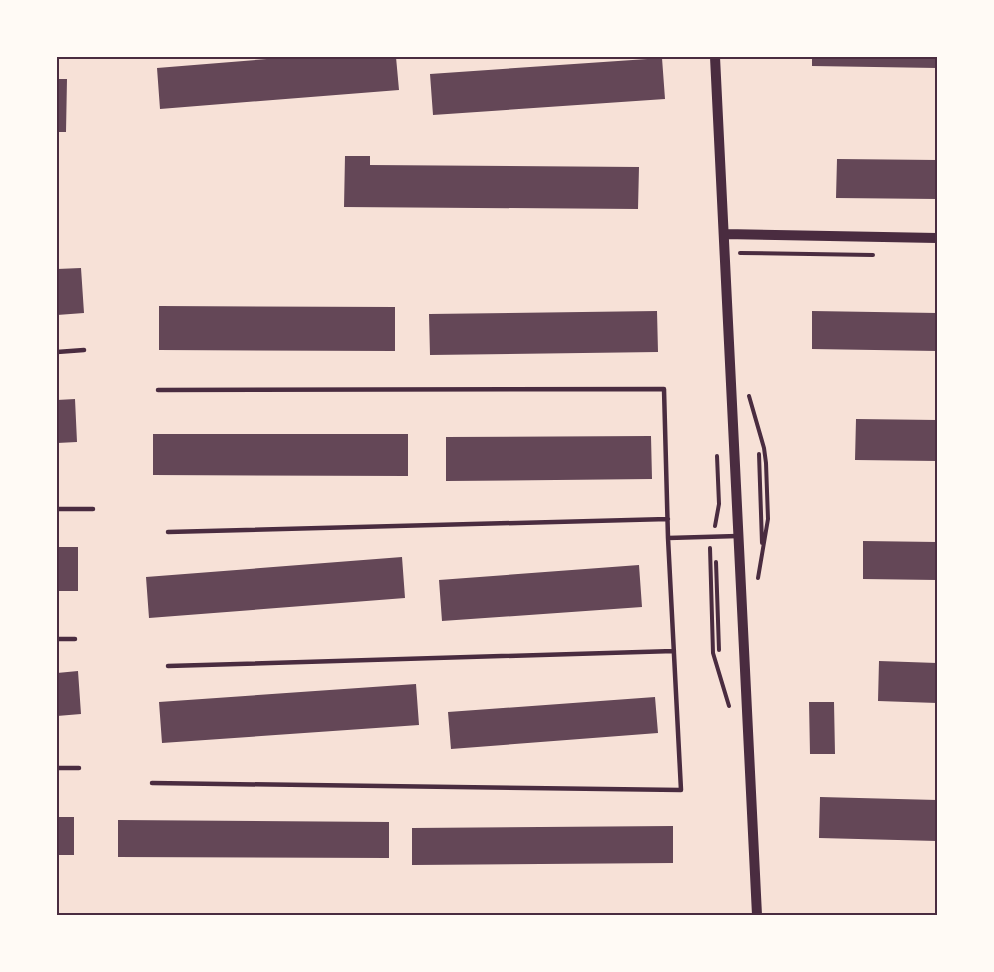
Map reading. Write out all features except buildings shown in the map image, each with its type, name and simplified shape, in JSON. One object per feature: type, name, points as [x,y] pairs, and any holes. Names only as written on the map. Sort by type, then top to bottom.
[{"type":"street","points":[[715,57],[757,915]]},
{"type":"street","points":[[724,234],[937,238]]},
{"type":"lane","points":[[57,352],[84,350]]},
{"type":"lane","points":[[152,783],[681,790],[668,538],[664,389],[158,390]]},
{"type":"lane","points":[[57,509],[93,509]]},
{"type":"lane","points":[[168,532],[668,519]]},
{"type":"lane","points":[[668,538],[738,536]]},
{"type":"lane","points":[[57,639],[75,639]]},
{"type":"lane","points":[[168,666],[674,651]]},
{"type":"lane","points":[[57,768],[79,768]]},
{"type":"path","points":[[774,253],[879,255]]},
{"type":"path","points":[[748,391],[766,463],[768,519],[757,584]]},
{"type":"path","points":[[716,446],[719,504],[709,555],[712,647],[731,716]]},
{"type":"path","points":[[759,454],[762,543]]},
{"type":"path","points":[[716,562],[718,650]]}]
